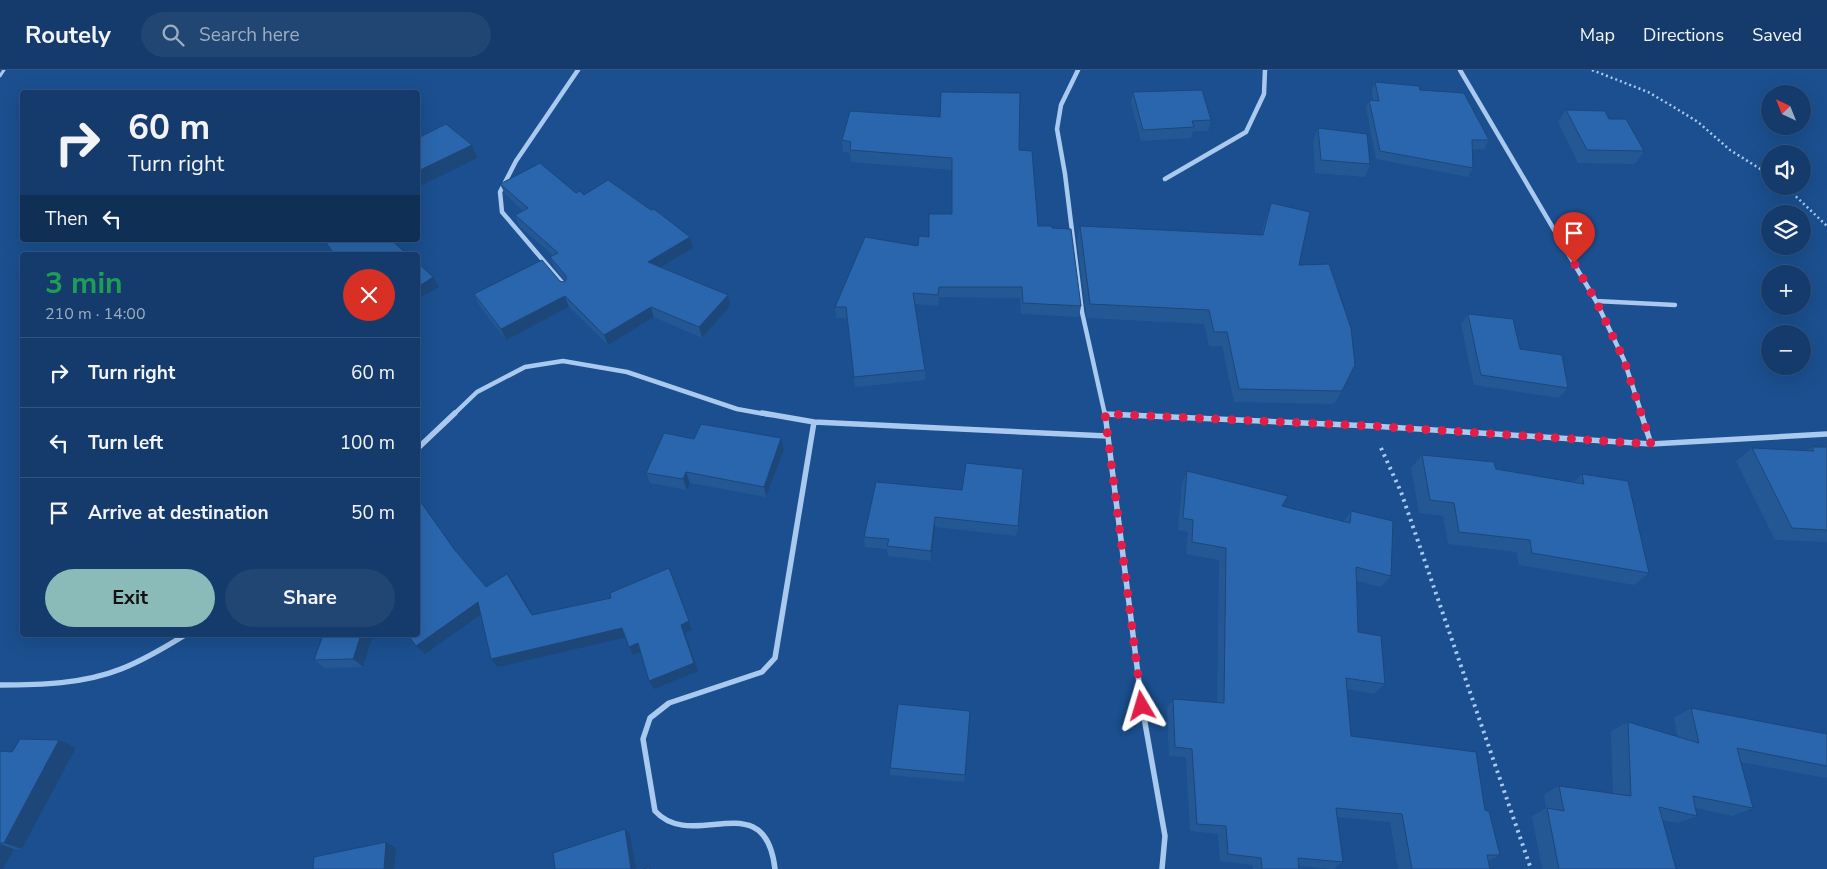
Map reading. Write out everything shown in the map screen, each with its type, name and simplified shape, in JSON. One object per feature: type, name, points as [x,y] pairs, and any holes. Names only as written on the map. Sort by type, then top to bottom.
[{"type":"street","points":[[567,289],[502,212],[500,192],[516,160],[578,70]]},
{"type":"street","points":[[1078,70],[1061,105],[1058,129],[1082,312],[1105,414],[1142,706],[1165,836],[1162,869]]},
{"type":"street","points":[[1165,179],[1246,132],[1264,94],[1265,70]]},
{"type":"street","points":[[1460,70],[1596,301],[1624,360],[1651,444]]},
{"type":"street","points":[[1596,301],[1675,305]]},
{"type":"street","points":[[420,446],[477,392],[524,367],[563,361],[627,372],[737,410],[814,422],[1107,436]]},
{"type":"street","points":[[1105,414],[1372,426],[1651,444],[1827,434]]},
{"type":"street","points":[[775,869],[773,852],[762,833],[746,824],[678,826],[663,820],[655,810],[643,739],[650,718],[670,704],[762,672],[775,658],[814,422]]},
{"type":"street","points":[[0,686],[70,682],[111,673],[181,637]]},
{"type":"lane","points":[[0,76],[4,70]]},
{"type":"path","points":[[1592,70],[1648,92],[1672,106],[1698,122],[1730,150],[1761,169]]},
{"type":"path","points":[[1794,195],[1827,226]]},
{"type":"path","points":[[1372,426],[1400,492],[1531,869]]},
{"type":"building","points":[[1375,82],[1419,86],[1420,90],[1464,93],[1489,140],[1472,140],[1473,168],[1380,151],[1369,100],[1379,101]]},
{"type":"building","points":[[1202,90],[1211,120],[1192,121],[1194,127],[1143,130],[1133,92]]},
{"type":"building","points":[[941,92],[1020,93],[1019,150],[1032,151],[1038,226],[1071,229],[1081,306],[1023,303],[1022,287],[939,287],[938,295],[913,293],[925,370],[854,377],[846,307],[835,307],[865,237],[918,246],[919,236],[929,237],[929,214],[952,214],[952,158],[850,150],[851,142],[842,140],[850,111],[940,117]]},
{"type":"building","points":[[1566,110],[1605,111],[1609,119],[1626,119],[1644,151],[1587,150]]},
{"type":"building","points":[[446,124],[472,145],[420,170],[420,137]]},
{"type":"building","points":[[1318,128],[1367,134],[1370,164],[1321,160]]},
{"type":"building","points":[[540,163],[576,193],[580,191],[584,195],[608,180],[651,210],[654,209],[690,237],[648,262],[728,295],[699,327],[651,307],[604,335],[565,296],[501,329],[474,294],[542,260],[560,281],[566,280],[566,276],[550,257],[558,253],[515,215],[528,208],[500,184]]},
{"type":"building","points":[[1271,203],[1310,212],[1299,265],[1329,264],[1351,328],[1355,365],[1342,391],[1239,389],[1227,332],[1214,332],[1209,310],[1090,304],[1080,226],[1263,235]]},
{"type":"building","points":[[325,242],[393,242],[405,252],[333,252]]},
{"type":"building","points":[[420,265],[433,277],[420,286]]},
{"type":"building","points":[[1468,314],[1513,319],[1520,349],[1562,355],[1568,388],[1481,375]]},
{"type":"building","points":[[701,424],[781,438],[764,487],[686,472],[683,479],[646,473],[664,433],[694,439]]},
{"type":"building","points":[[1812,447],[1827,447],[1827,530],[1792,528],[1752,448],[1814,451]]},
{"type":"building","points":[[1422,455],[1494,462],[1496,469],[1584,484],[1582,474],[1628,481],[1649,573],[1532,553],[1530,540],[1459,532],[1454,503],[1430,500]]},
{"type":"building","points":[[966,463],[1023,469],[1018,526],[935,517],[931,551],[887,546],[889,539],[864,537],[876,482],[962,490]]},
{"type":"building","points":[[1187,471],[1288,496],[1282,506],[1350,523],[1351,511],[1393,521],[1391,576],[1356,567],[1358,632],[1381,636],[1385,684],[1346,678],[1351,736],[1476,752],[1485,810],[1489,811],[1500,855],[1487,855],[1490,869],[1412,869],[1402,814],[1336,808],[1343,862],[1298,858],[1299,869],[1262,869],[1261,858],[1228,854],[1226,826],[1197,824],[1192,749],[1175,747],[1173,699],[1224,703],[1226,548],[1192,542],[1193,520],[1183,518]]},
{"type":"building","points":[[420,501],[454,549],[486,587],[507,574],[532,615],[611,598],[610,593],[669,568],[689,621],[681,625],[694,663],[649,681],[638,643],[629,647],[622,628],[491,659],[478,602],[416,646],[409,637],[420,637]]},
{"type":"building","points":[[322,637],[360,637],[353,659],[314,660]]},
{"type":"building","points":[[898,704],[970,711],[965,775],[890,768]]},
{"type":"building","points":[[1691,708],[1827,734],[1827,766],[1737,748],[1753,808],[1693,796],[1697,816],[1659,807],[1676,869],[1559,869],[1547,808],[1564,811],[1559,786],[1631,796],[1628,722],[1699,743]]},
{"type":"building","points":[[20,739],[59,740],[4,843],[0,843],[0,751],[12,752]]},
{"type":"building","points":[[625,829],[631,869],[555,869],[553,853]]},
{"type":"building","points":[[386,842],[384,869],[313,869],[314,857]]},
{"type":"route","points":[[1142,706],[1105,414],[1372,426],[1651,444],[1624,360],[1596,301],[1574,263]]}]
